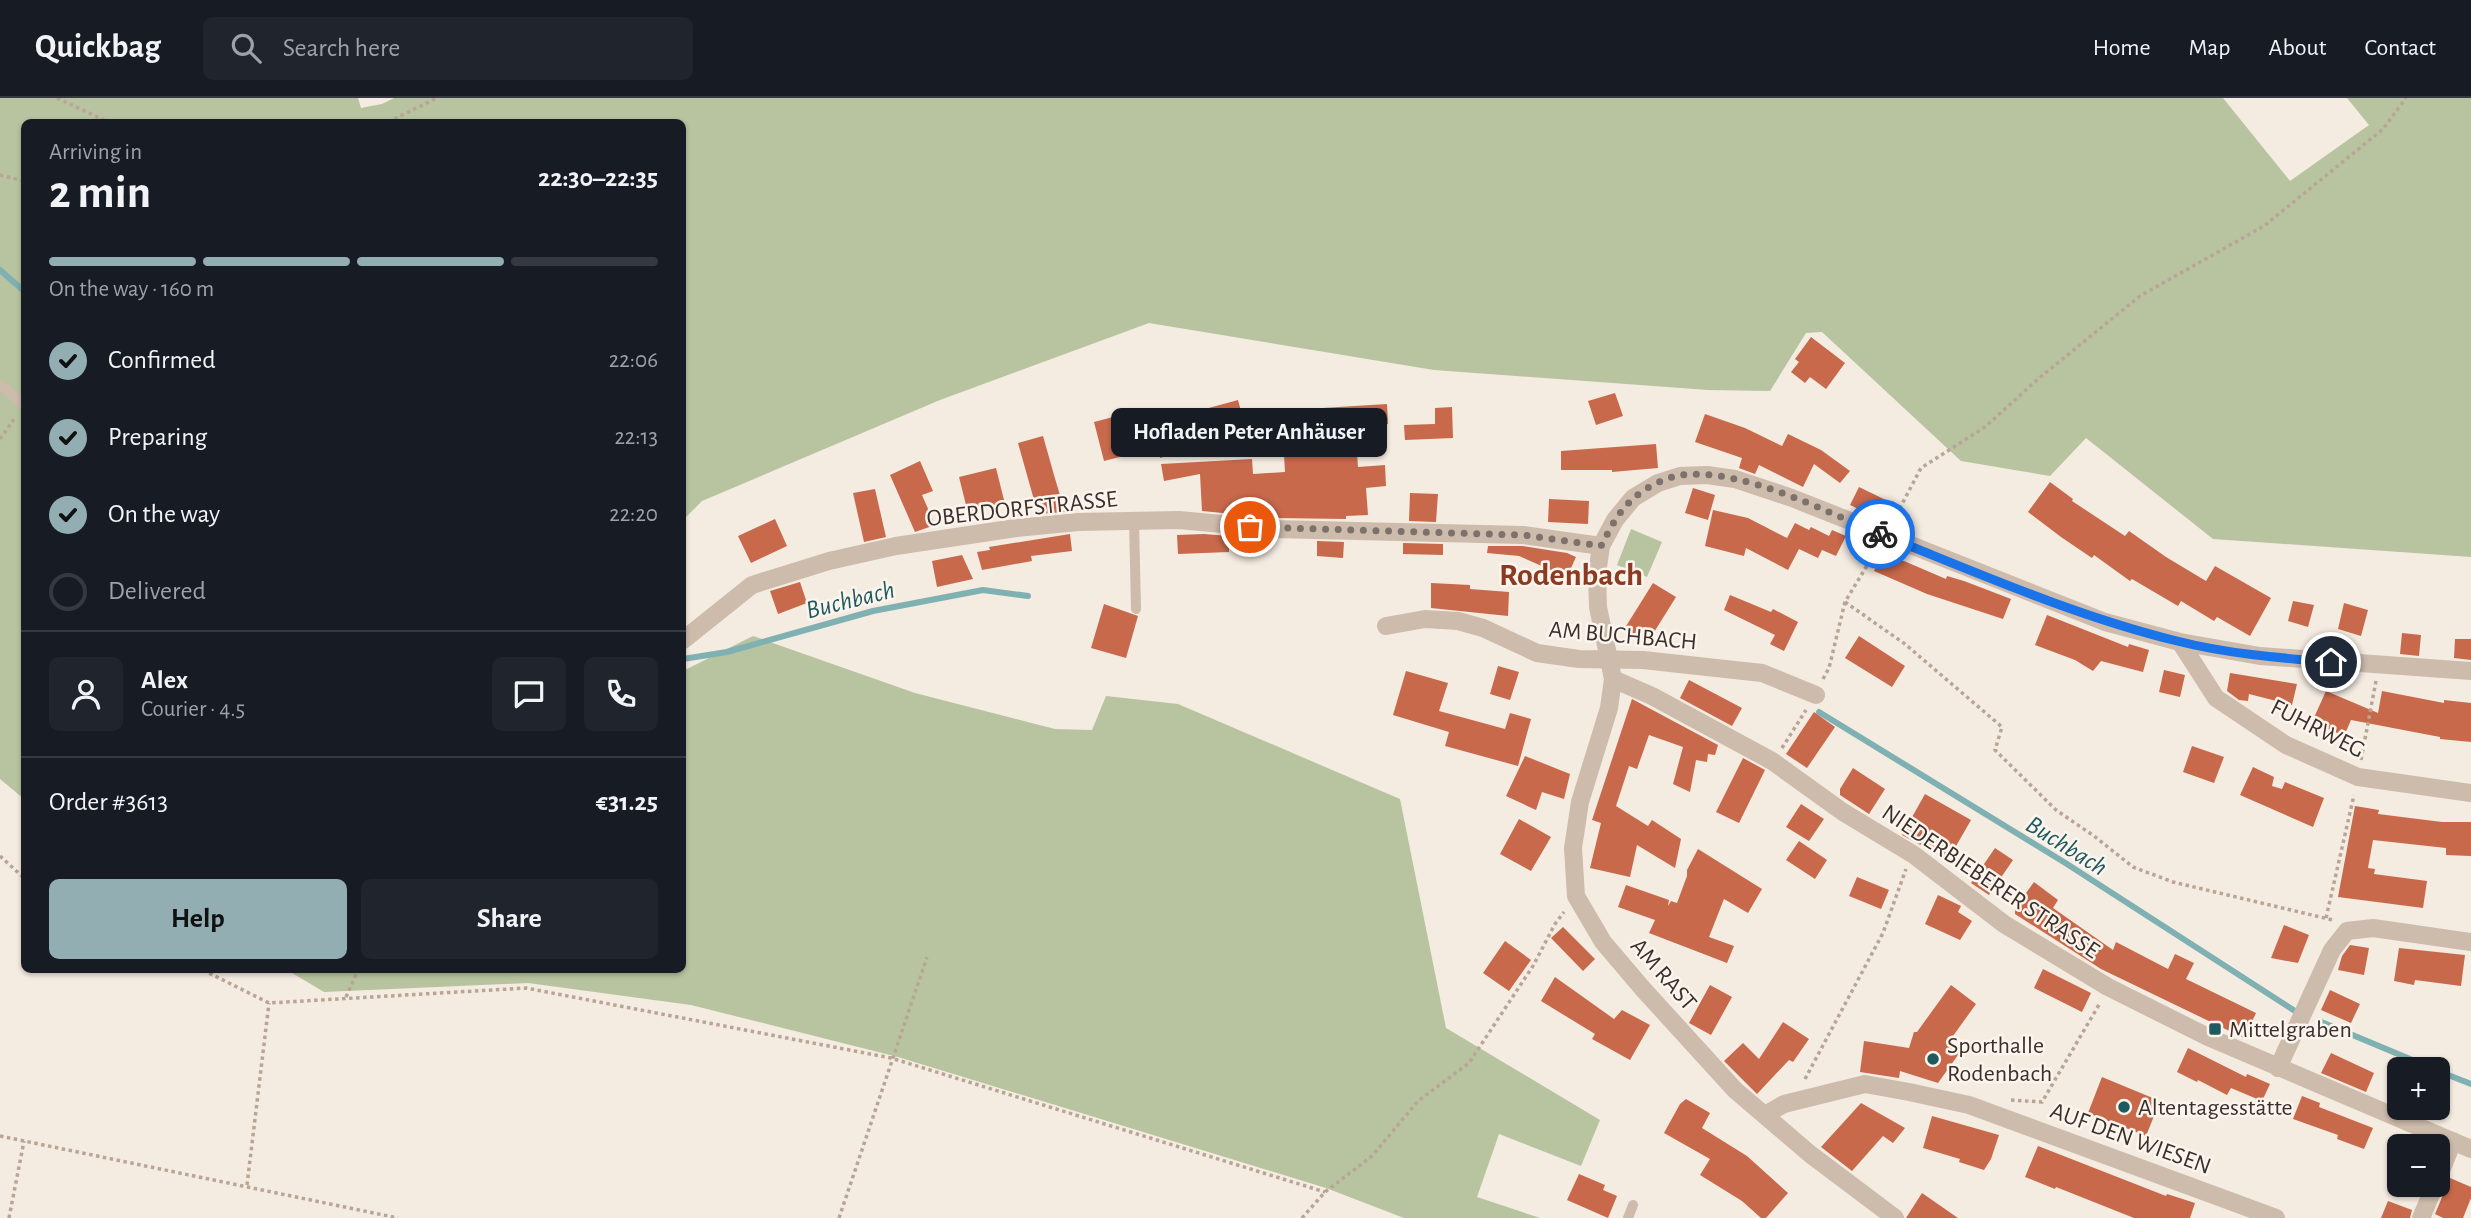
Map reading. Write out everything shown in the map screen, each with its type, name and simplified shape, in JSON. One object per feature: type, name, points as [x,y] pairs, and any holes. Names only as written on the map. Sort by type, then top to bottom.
[{"type":"street","points":[[1601,546],[1615,520],[1633,498],[1657,483],[1680,475],[1735,479],[1792,498],[2105,622],[2180,642],[2260,656],[2471,671]]},
{"type":"street","name":"OBERDORFSTRASSE","points":[[686,638],[752,586],[829,561],[897,546],[1016,528],[1078,522],[1179,520],[1274,529],[1523,535],[1601,546]]},
{"type":"street","name":"AM RAST","points":[[1601,546],[1597,574],[1598,607],[1613,679],[1609,708],[1580,802],[1573,848],[1576,896],[1603,942],[1735,1090],[1810,1154],[1895,1218]]},
{"type":"street","name":"AM BUCHBACH","points":[[1386,626],[1425,620],[1458,621],[1483,628],[1537,653],[1579,659],[1643,660],[1762,673],[1816,695]]},
{"type":"street","name":"FUHRWEG","points":[[2180,642],[2216,698],[2286,745],[2358,777],[2471,793]]},
{"type":"street","name":"NIEDERBIEBERER STRASSE","points":[[1613,679],[1652,696],[1772,761],[1843,813],[1913,855],[2004,924],[2108,987],[2208,1037],[2471,1149]]},
{"type":"street","points":[[2278,1068],[2332,950],[2347,931],[2373,928],[2471,942]]},
{"type":"street","name":"AUF DEN WIESEN","points":[[1765,1115],[1784,1104],[1865,1084],[1969,1105],[2277,1218]]},
{"type":"street","points":[[2450,1148],[2453,1141]]},
{"type":"street","points":[[2421,1218],[2430,1197]]},
{"type":"lane","points":[[0,384],[21,408]]},
{"type":"lane","points":[[1134,521],[1136,609]]},
{"type":"lane","points":[[1628,1218],[1633,1205]]},
{"type":"path","points":[[57,98],[102,119]]},
{"type":"path","points":[[394,119],[437,98]]},
{"type":"path","points":[[1772,761],[1816,695],[1829,668],[1845,602],[1885,536],[1921,468],[1984,428],[2038,379],[2140,296],[2264,226],[2383,129],[2406,98]]},
{"type":"path","points":[[0,175],[21,180]]},
{"type":"path","points":[[0,439],[21,410]]},
{"type":"path","points":[[1845,602],[1905,643],[2002,727],[1995,750],[2056,810],[2133,867],[2173,882],[2343,923],[2347,931]]},
{"type":"path","points":[[2362,754],[2377,677]]},
{"type":"path","points":[[2326,918],[2354,794]]},
{"type":"path","points":[[1799,1102],[1797,1096],[1809,1069],[1883,933],[1913,855]]},
{"type":"path","points":[[0,856],[21,875]]},
{"type":"path","points":[[1302,1218],[1325,1192],[1372,1156],[1418,1101],[1469,1063],[1533,966],[1555,924],[1576,896]]},
{"type":"path","points":[[839,1218],[927,957]]},
{"type":"path","points":[[209,973],[270,1003],[526,988],[891,1058],[1325,1192]]},
{"type":"path","points":[[346,997],[357,973]]},
{"type":"path","points":[[2003,1099],[2042,1102],[2108,987]]},
{"type":"path","points":[[247,1186],[270,1003]]},
{"type":"path","points":[[0,1136],[398,1218]]},
{"type":"path","points":[[9,1218],[24,1141]]},
{"type":"green space","points":[[0,98],[358,98],[361,108],[382,104],[394,98],[2223,98],[2290,181],[2369,125],[2347,98],[2471,98],[2471,557],[2213,539],[2086,438],[2050,476],[1961,461],[1822,332],[1806,333],[1770,391],[1708,390],[1434,370],[1149,323],[940,400],[702,501],[686,517],[686,119],[21,119],[21,796],[0,779]]},
{"type":"green space","points":[[1631,529],[1662,542],[1647,577],[1617,565]]},
{"type":"green space","points":[[753,636],[915,693],[1055,729],[1092,730],[1106,696],[1178,704],[1400,799],[1446,1028],[1600,1120],[1581,1166],[1499,1134],[1477,1197],[1540,1218],[1404,1218],[1326,1188],[898,1057],[691,1005],[528,983],[324,992],[292,973],[686,973],[687,669]]},
{"type":"building","points":[[1811,337],[1845,363],[1826,389],[1810,377],[1805,383],[1791,372],[1799,362],[1795,359]]},
{"type":"building","points":[[1615,393],[1623,416],[1596,425],[1588,401]]},
{"type":"building","points":[[1238,400],[1247,433],[1160,458],[1156,437],[1210,426],[1205,409]]},
{"type":"building","points":[[1387,404],[1388,424],[1355,426],[1358,467],[1385,465],[1386,486],[1366,488],[1368,515],[1346,516],[1346,519],[1275,518],[1202,511],[1200,474],[1164,481],[1161,464],[1252,459],[1253,474],[1285,472],[1284,455],[1326,452],[1323,408]]},
{"type":"building","points":[[1452,407],[1453,438],[1405,440],[1404,425],[1435,424],[1435,408]]},
{"type":"building","points":[[1136,411],[1147,450],[1104,461],[1094,422]]},
{"type":"building","points":[[1705,414],[1745,428],[1782,446],[1788,434],[1821,450],[1850,471],[1840,483],[1814,464],[1803,487],[1759,465],[1755,474],[1739,468],[1742,458],[1695,442]]},
{"type":"building","points":[[1043,436],[1065,512],[1038,514],[1018,443]]},
{"type":"building","points":[[1656,444],[1658,468],[1612,472],[1561,470],[1561,451]]},
{"type":"building","points":[[920,461],[933,491],[922,495],[935,525],[915,532],[890,475]]},
{"type":"building","points":[[996,468],[1005,504],[968,513],[959,477]]},
{"type":"building","points":[[2050,482],[2073,499],[2072,501],[2125,536],[2129,531],[2206,581],[2215,566],[2271,598],[2250,636],[2217,617],[2214,621],[2181,601],[2178,606],[2132,579],[2130,581],[2094,555],[2092,558],[2028,512]]},
{"type":"building","points":[[1859,487],[1890,502],[1881,520],[1850,505]]},
{"type":"building","points":[[1693,488],[1715,495],[1708,520],[1685,513]]},
{"type":"building","points":[[875,489],[886,537],[864,542],[853,493]]},
{"type":"building","points":[[1410,493],[1438,494],[1436,522],[1409,521]]},
{"type":"building","points":[[1549,499],[1589,501],[1588,524],[1548,522]]},
{"type":"building","points":[[1713,510],[1748,518],[1787,538],[1795,523],[1829,536],[1832,530],[1846,536],[1836,556],[1822,550],[1818,558],[1799,549],[1788,570],[1746,548],[1744,556],[1705,546]]},
{"type":"building","points":[[775,519],[787,546],[751,563],[738,536]]},
{"type":"building","points":[[1070,534],[1072,551],[1031,556],[1032,561],[982,570],[977,552],[990,550],[989,547]]},
{"type":"building","points":[[1177,535],[1229,536],[1229,552],[1178,554]]},
{"type":"building","points":[[1317,541],[1344,542],[1343,558],[1317,556]]},
{"type":"building","points":[[1403,543],[1443,544],[1443,555],[1403,554]]},
{"type":"building","points":[[1488,546],[1522,546],[1567,553],[1576,557],[1567,577],[1519,556],[1487,553]]},
{"type":"building","points":[[1883,552],[1946,579],[1947,576],[1964,581],[2011,599],[2003,619],[1927,594],[1874,571]]},
{"type":"building","points":[[962,555],[973,579],[937,587],[932,561]]},
{"type":"building","points":[[800,582],[807,603],[778,614],[770,591]]},
{"type":"building","points":[[1431,583],[1470,585],[1470,589],[1509,592],[1508,616],[1431,608]]},
{"type":"building","points":[[1653,583],[1676,597],[1646,645],[1623,631]]},
{"type":"building","points":[[1730,595],[1771,612],[1773,609],[1798,622],[1784,651],[1770,644],[1775,635],[1724,610]]},
{"type":"building","points":[[2293,601],[2314,605],[2308,627],[2288,621]]},
{"type":"building","points":[[2344,603],[2368,610],[2361,636],[2338,629]]},
{"type":"building","points":[[1104,604],[1138,616],[1126,658],[1091,648]]},
{"type":"building","points":[[2047,615],[2128,647],[2129,644],[2149,650],[2143,672],[2101,661],[2093,671],[2075,660],[2035,645]]},
{"type":"building","points":[[2402,633],[2421,635],[2419,656],[2400,654]]},
{"type":"building","points":[[1859,636],[1905,666],[1892,687],[1845,658]]},
{"type":"building","points":[[2455,639],[2471,639],[2471,660],[2454,658]]},
{"type":"building","points":[[1498,666],[1519,672],[1510,700],[1490,694]]},
{"type":"building","points":[[2164,670],[2185,675],[2180,697],[2159,692]]},
{"type":"building","points":[[1406,671],[1448,683],[1439,711],[1505,729],[1510,713],[1531,719],[1518,766],[1445,746],[1449,732],[1393,715]]},
{"type":"building","points":[[2230,673],[2297,684],[2292,705],[2249,694],[2248,701],[2239,700],[2227,691]]},
{"type":"building","points":[[1689,680],[1742,708],[1732,726],[1680,698]]},
{"type":"building","points":[[2326,691],[2378,713],[2382,691],[2444,703],[2444,700],[2471,703],[2471,742],[2440,739],[2351,720],[2344,736],[2312,722]]},
{"type":"building","points":[[1632,699],[1718,745],[1715,755],[1708,754],[1707,762],[1696,760],[1690,792],[1673,784],[1683,747],[1649,735],[1637,769],[1629,766],[1616,806],[1648,826],[1652,820],[1681,839],[1675,868],[1637,845],[1630,877],[1590,868],[1601,823],[1592,820]]},
{"type":"building","points":[[1814,712],[1835,727],[1807,768],[1786,754]]},
{"type":"building","points":[[2192,746],[2224,757],[2214,783],[2183,772]]},
{"type":"building","points":[[1525,756],[1570,774],[1564,799],[1542,792],[1536,810],[1506,796]]},
{"type":"building","points":[[1743,758],[1765,770],[1739,823],[1716,812]]},
{"type":"building","points":[[2253,767],[2274,777],[2272,786],[2282,789],[2285,782],[2324,798],[2313,827],[2240,795]]},
{"type":"building","points":[[1853,768],[1885,789],[1869,814],[1840,795],[1840,789]]},
{"type":"building","points":[[1925,794],[1971,820],[1948,860],[1902,835]]},
{"type":"building","points":[[1801,804],[1824,819],[1809,841],[1786,827]]},
{"type":"building","points":[[2355,806],[2379,810],[2378,814],[2442,822],[2471,822],[2471,856],[2446,855],[2446,848],[2373,840],[2368,868],[2375,869],[2374,874],[2427,881],[2423,908],[2338,897]]},
{"type":"building","points":[[1519,819],[1551,837],[1531,871],[1500,854]]},
{"type":"building","points":[[1799,841],[1827,860],[1815,879],[1786,860]]},
{"type":"building","points":[[1995,848],[2013,860],[1989,895],[1971,883]]},
{"type":"building","points":[[1698,849],[1762,889],[1748,913],[1724,899],[1709,937],[1734,946],[1727,963],[1649,933],[1655,920],[1618,907],[1626,885],[1669,900],[1668,906],[1671,901],[1677,903],[1687,870]]},
{"type":"building","points":[[1857,877],[1889,890],[1881,909],[1849,896]]},
{"type":"building","points":[[2034,882],[2058,900],[2053,908],[2113,950],[2116,942],[2168,969],[2175,954],[2194,963],[2186,979],[2256,1013],[2244,1038],[2101,969],[2015,914],[2015,908]]},
{"type":"building","points":[[1938,895],[1961,906],[1958,912],[1972,921],[1960,940],[1925,924]]},
{"type":"building","points":[[2284,925],[2309,935],[2298,963],[2271,958]]},
{"type":"building","points":[[1563,927],[1595,959],[1583,971],[1551,938]]},
{"type":"building","points":[[1505,941],[1531,960],[1509,991],[1483,973]]},
{"type":"building","points":[[2350,945],[2369,948],[2364,975],[2338,970],[2342,956]]},
{"type":"building","points":[[2399,948],[2465,955],[2461,986],[2415,980],[2414,985],[2394,981]]},
{"type":"building","points":[[2043,969],[2091,993],[2082,1012],[2034,988]]},
{"type":"building","points":[[1555,977],[1614,1019],[1622,1010],[1650,1025],[1630,1060],[1592,1039],[1595,1034],[1541,1001]]},
{"type":"building","points":[[1710,985],[1732,997],[1711,1035],[1689,1023]]},
{"type":"building","points":[[1951,985],[1976,1004],[1948,1043],[1963,1048],[1938,1083],[1900,1071],[1899,1078],[1860,1072],[1864,1041],[1909,1048],[1914,1032],[1917,1032]]},
{"type":"building","points":[[2330,990],[2360,1004],[2351,1023],[2321,1010]]},
{"type":"building","points":[[1783,1022],[1809,1039],[1793,1062],[1789,1060],[1757,1094],[1724,1061],[1743,1043],[1759,1059]]},
{"type":"building","points":[[2188,1048],[2246,1077],[2247,1074],[2270,1084],[2262,1101],[2231,1088],[2227,1095],[2177,1072]]},
{"type":"building","points":[[2331,1053],[2374,1073],[2366,1092],[2321,1073]]},
{"type":"building","name":"Altentagesstätte","points":[[2102,1077],[2160,1101],[2146,1136],[2088,1113]]},
{"type":"building","points":[[2302,1096],[2320,1103],[2319,1107],[2373,1128],[2364,1149],[2337,1139],[2338,1135],[2293,1119]]},
{"type":"building","points":[[1686,1099],[1710,1113],[1702,1128],[1747,1156],[1788,1193],[1766,1218],[1761,1218],[1742,1201],[1700,1175],[1710,1159],[1664,1133],[1680,1104]]},
{"type":"building","points":[[1861,1103],[1905,1128],[1893,1143],[1883,1136],[1852,1171],[1821,1147]]},
{"type":"building","points":[[1932,1116],[1999,1135],[1991,1159],[1984,1170],[1959,1162],[1960,1159],[1923,1148]]},
{"type":"building","points":[[2038,1146],[2166,1196],[2167,1194],[2195,1203],[2190,1218],[2134,1218],[2025,1177]]},
{"type":"building","points":[[1579,1174],[1605,1185],[1603,1190],[1617,1196],[1608,1218],[1567,1200]]},
{"type":"building","points":[[2450,1178],[2471,1187],[2471,1198],[2463,1218],[2443,1218],[2435,1214],[2442,1197],[2450,1197]]},
{"type":"building","points":[[1922,1193],[1958,1218],[1906,1218]]},
{"type":"building","points":[[2388,1201],[2412,1210],[2410,1218],[2381,1218]]},
{"type":"waterway","name":"Buchbach","points":[[0,270],[21,288]]},
{"type":"waterway","name":"Buchbach","points":[[686,659],[727,652],[873,611],[983,590],[1028,596]]},
{"type":"waterway","name":"Buchbach","points":[[1819,712],[2067,864],[2295,1011]]},
{"type":"waterway","name":"Buchbach","points":[[2319,1021],[2405,1057]]},
{"type":"waterway","name":"Buchbach","points":[[2450,1076],[2471,1084]]},
{"type":"way so far","points":[[1250,527],[1523,535],[1601,546],[1615,520],[1633,498],[1657,483],[1680,475],[1707,475],[1735,479],[1792,498],[1880,534]]},
{"type":"place","name":"Hofladen Peter Anhäuser","points":[[1250,527]]},
{"type":"place","name":"Mittelgraben","points":[[2215,1029]]},
{"type":"place","name":"Sporthalle Rodenbach","points":[[1933,1059]]},
{"type":"place","name":"Altentagesstätte","points":[[2124,1107]]},
{"type":"district","name":"Rodenbach","points":[[1571,574]]},
{"type":"route","points":[[1880,534],[2105,622],[2180,642],[2260,656],[2331,662]]}]
